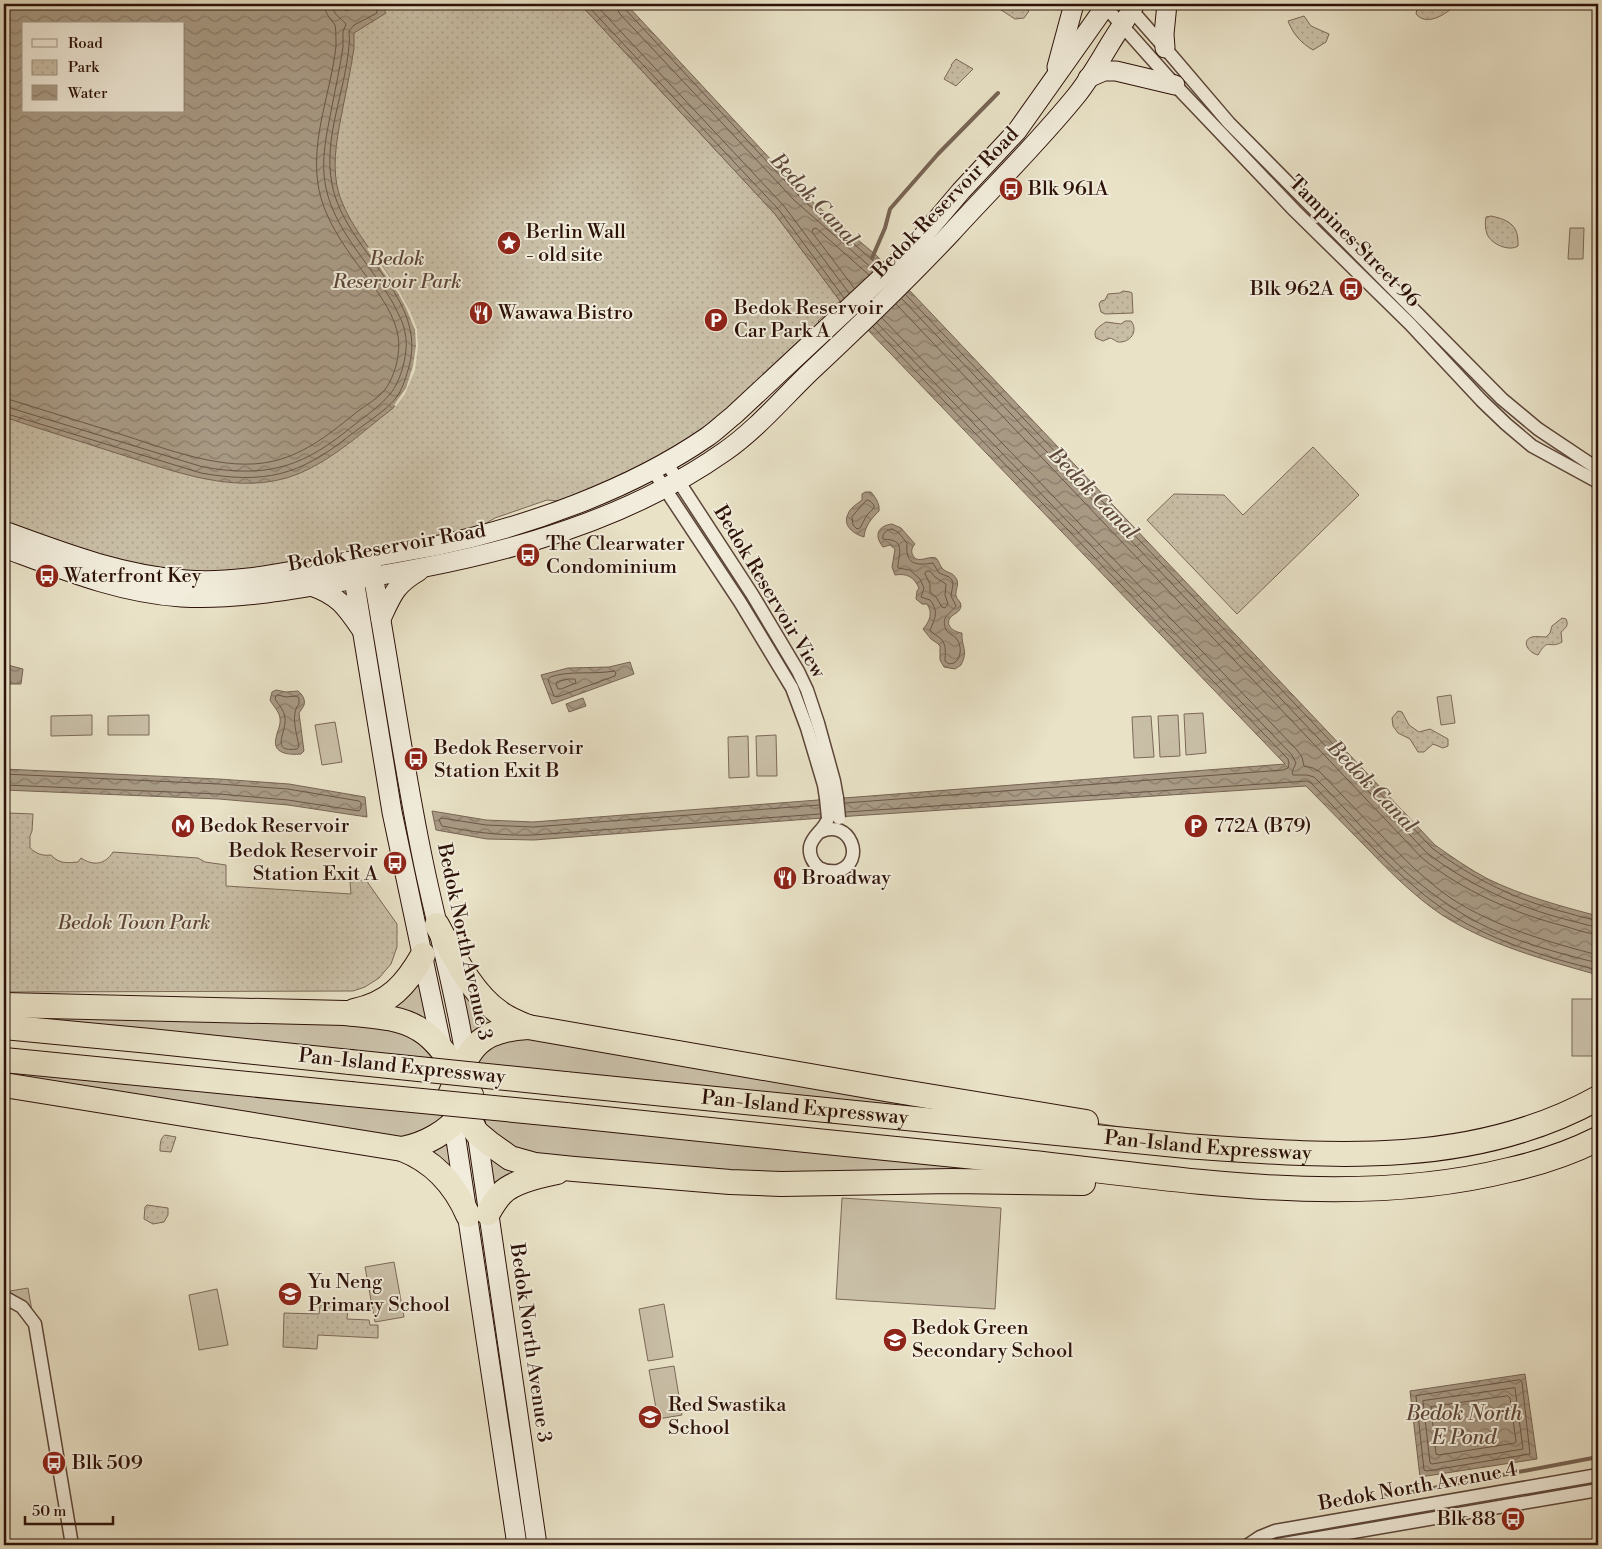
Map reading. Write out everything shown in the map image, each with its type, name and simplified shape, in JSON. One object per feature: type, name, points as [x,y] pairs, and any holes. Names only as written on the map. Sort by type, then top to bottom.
[{"type":"highway","points":[[437,925],[459,964],[481,996],[499,1012],[528,1027]]},
{"type":"highway","points":[[345,1012],[373,1006],[387,999],[406,980],[423,955]]},
{"type":"highway","points":[[4,1005],[345,1012],[388,1018],[409,1024],[429,1036],[443,1053],[477,1132],[500,1152],[514,1159],[532,1164],[574,1170],[782,1184],[952,1181],[1109,1183],[1134,1176]]},
{"type":"highway","name":"Pan-Island Expressway","points":[[4,1027],[1104,1138],[1275,1152],[1387,1154],[1454,1147],[1499,1137],[1552,1120],[1598,1098]]},
{"type":"highway","points":[[402,1149],[422,1144],[434,1138],[460,1094],[475,1045],[486,1037],[507,1029],[528,1027],[901,1092],[1275,1152]]},
{"type":"highway","name":"Pan-Island Expressway","points":[[4,1060],[1044,1164],[1134,1176],[1278,1188],[1342,1189],[1412,1186],[1468,1179],[1528,1166],[1562,1155],[1598,1139]]},
{"type":"highway","points":[[4,1085],[402,1149],[422,1158],[437,1170],[456,1193],[478,1214],[508,1188],[538,1176],[574,1170]]},
{"type":"main road","points":[[1054,78],[1074,4]]},
{"type":"main road","points":[[1165,48],[1164,34],[1167,4]]},
{"type":"main road","name":"Bedok Reservoir Road","points":[[4,548],[97,581],[151,594],[181,597],[245,595],[373,577],[478,556],[569,529],[620,509],[670,484],[728,449],[760,422],[841,343],[917,256],[960,191],[1017,131],[1105,5]]},
{"type":"main road","name":"Bedok Reservoir Road","points":[[4,531],[100,565],[136,573],[210,581],[252,578],[436,546],[522,522],[611,490],[659,466],[708,437],[826,328],[917,256],[976,206],[1076,95],[1129,11]]},
{"type":"main road","points":[[1088,78],[1104,71],[1116,71],[1175,85]]},
{"type":"main road","points":[[360,559],[354,580],[392,812],[443,1053]]},
{"type":"main road","name":"Bedok North Avenue 3","points":[[360,559],[373,577],[412,806],[458,1014],[460,1094],[478,1214],[537,1545]]},
{"type":"main road","points":[[381,619],[394,591],[405,579],[424,568]]},
{"type":"main road","points":[[310,586],[326,591],[339,601],[348,610],[364,634]]},
{"type":"main road","name":"Bedok North Avenue 3","points":[[477,1132],[478,1214],[517,1545]]},
{"type":"street","name":"Tampines Street 96","points":[[1105,5],[1129,11],[1165,48],[1228,124],[1502,400],[1538,429],[1598,469]]},
{"type":"street","name":"Tampines Street 96","points":[[1129,11],[1175,85],[1295,210],[1410,324],[1482,401],[1532,446],[1598,482]]},
{"type":"street","name":"Bedok Reservoir View","points":[[659,466],[792,688],[807,728],[824,785],[831,798],[833,818],[847,835],[853,847],[851,859],[847,865],[830,872],[818,867],[811,857],[810,849],[811,842],[815,836],[833,818]]},
{"type":"street","points":[[820,832],[833,828],[847,835]]},
{"type":"street","points":[[4,1297],[22,1307],[35,1324],[72,1545]]},
{"type":"street","points":[[1596,1476],[1598,1493]]},
{"type":"street","name":"Bedok North Avenue 4","points":[[1248,1545],[1260,1537],[1275,1531],[1596,1476]]},
{"type":"street","name":"Bedok North Avenue 4","points":[[1278,1545],[1598,1493]]},
{"type":"green space","name":"Bedok Reservoir Park","points":[[4,4],[580,4],[775,214],[840,301],[818,321],[824,327],[703,434],[571,502],[547,500],[495,518],[467,534],[211,577],[98,558],[4,520]]},
{"type":"green space","points":[[992,4],[1017,4],[1029,11],[1024,18],[1015,19]]},
{"type":"green space","points":[[1418,4],[1456,4],[1448,12],[1437,18],[1426,19],[1416,14]]},
{"type":"green space","points":[[1304,16],[1311,26],[1329,34],[1326,42],[1313,50],[1298,38],[1288,21]]},
{"type":"green space","points":[[956,59],[973,69],[956,86],[944,79]]},
{"type":"green space","points":[[1491,216],[1512,225],[1517,233],[1518,246],[1510,248],[1501,246],[1489,238],[1485,221],[1486,217]]},
{"type":"green space","points":[[1570,228],[1584,228],[1583,259],[1568,259]]},
{"type":"green space","points":[[1123,291],[1132,293],[1133,313],[1105,314],[1101,312],[1099,304],[1105,300],[1108,294]]},
{"type":"green space","points":[[1125,321],[1131,321],[1134,328],[1133,334],[1128,340],[1120,342],[1110,338],[1103,341],[1096,338],[1096,330],[1106,322],[1121,324]]},
{"type":"green space","points":[[1313,447],[1359,495],[1237,614],[1147,520],[1174,494],[1224,495],[1243,515]]},
{"type":"green space","points":[[1562,618],[1566,619],[1567,625],[1561,632],[1562,642],[1544,646],[1538,655],[1527,647],[1528,639],[1546,637],[1550,633],[1552,626]]},
{"type":"green space","points":[[1451,695],[1455,723],[1441,725],[1437,697]]},
{"type":"green space","points":[[1398,711],[1402,712],[1409,725],[1419,732],[1430,729],[1448,739],[1448,746],[1443,748],[1433,744],[1424,752],[1418,752],[1410,739],[1398,733],[1393,726],[1392,718]]},
{"type":"green space","points":[[1203,713],[1206,753],[1186,755],[1184,714]]},
{"type":"green space","points":[[92,715],[92,735],[51,736],[51,716]]},
{"type":"green space","points":[[149,715],[149,735],[108,735],[108,716]]},
{"type":"green space","points":[[1178,715],[1180,756],[1160,757],[1158,716]]},
{"type":"green space","points":[[1151,716],[1154,757],[1134,758],[1132,717]]},
{"type":"green space","points":[[335,722],[342,762],[322,765],[315,725]]},
{"type":"green space","points":[[776,735],[777,776],[757,776],[756,736]]},
{"type":"green space","points":[[748,736],[749,777],[729,778],[728,737]]},
{"type":"green space","name":"Bedok Town Park","points":[[4,790],[9,790],[8,813],[33,814],[30,848],[37,853],[51,855],[63,862],[78,862],[81,858],[94,863],[103,862],[113,852],[198,858],[205,862],[226,865],[226,886],[351,894],[350,882],[367,879],[397,924],[397,947],[391,964],[379,978],[365,987],[353,991],[4,992]]},
{"type":"green space","points":[[455,958],[503,1016],[883,1088],[1272,1152],[478,1075],[466,1058]]},
{"type":"green space","points":[[414,972],[436,1015],[418,1042],[434,1060],[4,1027],[4,1006],[346,1013]]},
{"type":"green space","points":[[1572,999],[1598,999],[1598,1056],[1572,1056]]},
{"type":"green space","points":[[4,1060],[440,1103],[444,1131],[467,1214],[422,1158],[4,1085]]},
{"type":"green space","points":[[483,1107],[1109,1182],[953,1180],[572,1169],[495,1201],[477,1133],[486,1128]]},
{"type":"green space","points":[[165,1135],[176,1137],[171,1152],[160,1151],[161,1140]]},
{"type":"green space","points":[[842,1198],[1001,1208],[995,1309],[836,1299]]},
{"type":"green space","points":[[147,1205],[168,1208],[168,1215],[164,1222],[153,1224],[144,1219],[145,1207]]},
{"type":"green space","points":[[394,1262],[404,1317],[375,1322],[365,1267]]},
{"type":"green space","points":[[28,1288],[34,1323],[4,1292]]},
{"type":"green space","points":[[217,1289],[228,1345],[199,1350],[189,1295]]},
{"type":"green space","points":[[664,1304],[673,1357],[648,1361],[639,1309]]},
{"type":"green space","points":[[320,1305],[348,1307],[347,1319],[369,1320],[370,1325],[378,1325],[378,1338],[318,1335],[317,1349],[283,1347],[284,1313],[319,1314]]},
{"type":"green space","points":[[674,1366],[682,1415],[658,1419],[649,1370]]},
{"type":"water","points":[[4,4],[342,4],[346,11],[360,4],[380,4],[386,13],[354,33],[354,48],[338,137],[335,166],[337,186],[345,209],[358,232],[402,297],[412,320],[417,344],[410,380],[392,409],[324,461],[298,474],[275,481],[252,483],[228,482],[205,479],[4,417]]},
{"type":"water","name":"Bedok Canal","points":[[580,4],[626,4],[802,193],[876,255],[1435,845],[1474,871],[1501,885],[1542,900],[1598,916],[1598,975],[1518,951],[1460,926],[1442,915],[1394,875],[1306,786],[822,818],[534,840],[487,839],[436,830],[432,811],[486,820],[533,822],[1285,764],[840,301],[775,214]]},
{"type":"water","points":[[871,492],[877,501],[879,511],[867,526],[864,537],[850,529],[847,518],[850,510],[862,500],[862,494]]},
{"type":"water","points":[[892,524],[901,528],[915,544],[912,552],[916,559],[936,558],[942,568],[954,575],[957,580],[956,596],[961,606],[958,612],[950,618],[949,626],[953,630],[962,633],[965,652],[961,665],[955,669],[944,667],[940,660],[940,646],[923,629],[929,620],[930,611],[927,604],[922,604],[916,599],[919,588],[917,584],[907,575],[895,575],[892,567],[895,549],[890,545],[883,547],[878,539],[880,529]]},
{"type":"water","points":[[630,662],[634,674],[552,704],[541,675],[568,668],[609,667]]},
{"type":"water","points":[[4,664],[23,669],[21,684],[4,684]]},
{"type":"water","points":[[276,690],[286,692],[298,691],[304,698],[304,705],[299,713],[304,751],[301,754],[282,752],[275,743],[280,718],[270,700],[272,692]]},
{"type":"water","points":[[583,698],[586,706],[569,712],[566,704]]},
{"type":"water","points":[[4,769],[289,784],[365,797],[367,817],[288,805],[219,799],[4,790]]},
{"type":"water","name":"Bedok North E Pond","points":[[1525,1374],[1537,1459],[1420,1477],[1410,1391]]},
{"type":"pier","points":[[369,247],[400,292],[417,329],[418,346],[415,370],[405,394],[396,406],[394,405],[406,388],[413,366],[416,346],[415,330],[398,293],[367,249]]},
{"type":"waterway","points":[[872,258],[885,228],[890,209],[938,154],[998,93]]},
{"type":"waterway","points":[[1383,1495],[1412,1492],[1598,1457]]},
{"type":"place","name":"Blk 961A","points":[[1011,189]]},
{"type":"place","name":"Berlin Wall - old site","points":[[509,243]]},
{"type":"place","name":"Blk 962A","points":[[1351,289]]},
{"type":"place","name":"Wawawa Bistro","points":[[481,313]]},
{"type":"place","name":"Bedok Reservoir Car Park A","points":[[716,320]]},
{"type":"place","name":"The Clearwater Condominium","points":[[528,555]]},
{"type":"place","name":"Waterfront Key","points":[[47,576]]},
{"type":"place","name":"Bedok Reservoir Station Exit B","points":[[416,759]]},
{"type":"place","name":"Bedok Reservoir","points":[[183,826]]},
{"type":"place","name":"772A (B79)","points":[[1196,826]]},
{"type":"place","name":"Bedok Reservoir Station Exit A","points":[[395,863]]},
{"type":"place","name":"Broadway","points":[[785,878]]},
{"type":"place","name":"Yu Neng Primary School","points":[[290,1294]]},
{"type":"place","name":"Bedok Green Secondary School","points":[[895,1340]]},
{"type":"place","name":"Red Swastika School","points":[[650,1417]]},
{"type":"place","name":"Blk 509","points":[[54,1463]]},
{"type":"place","name":"Blk 88","points":[[1513,1519]]}]
